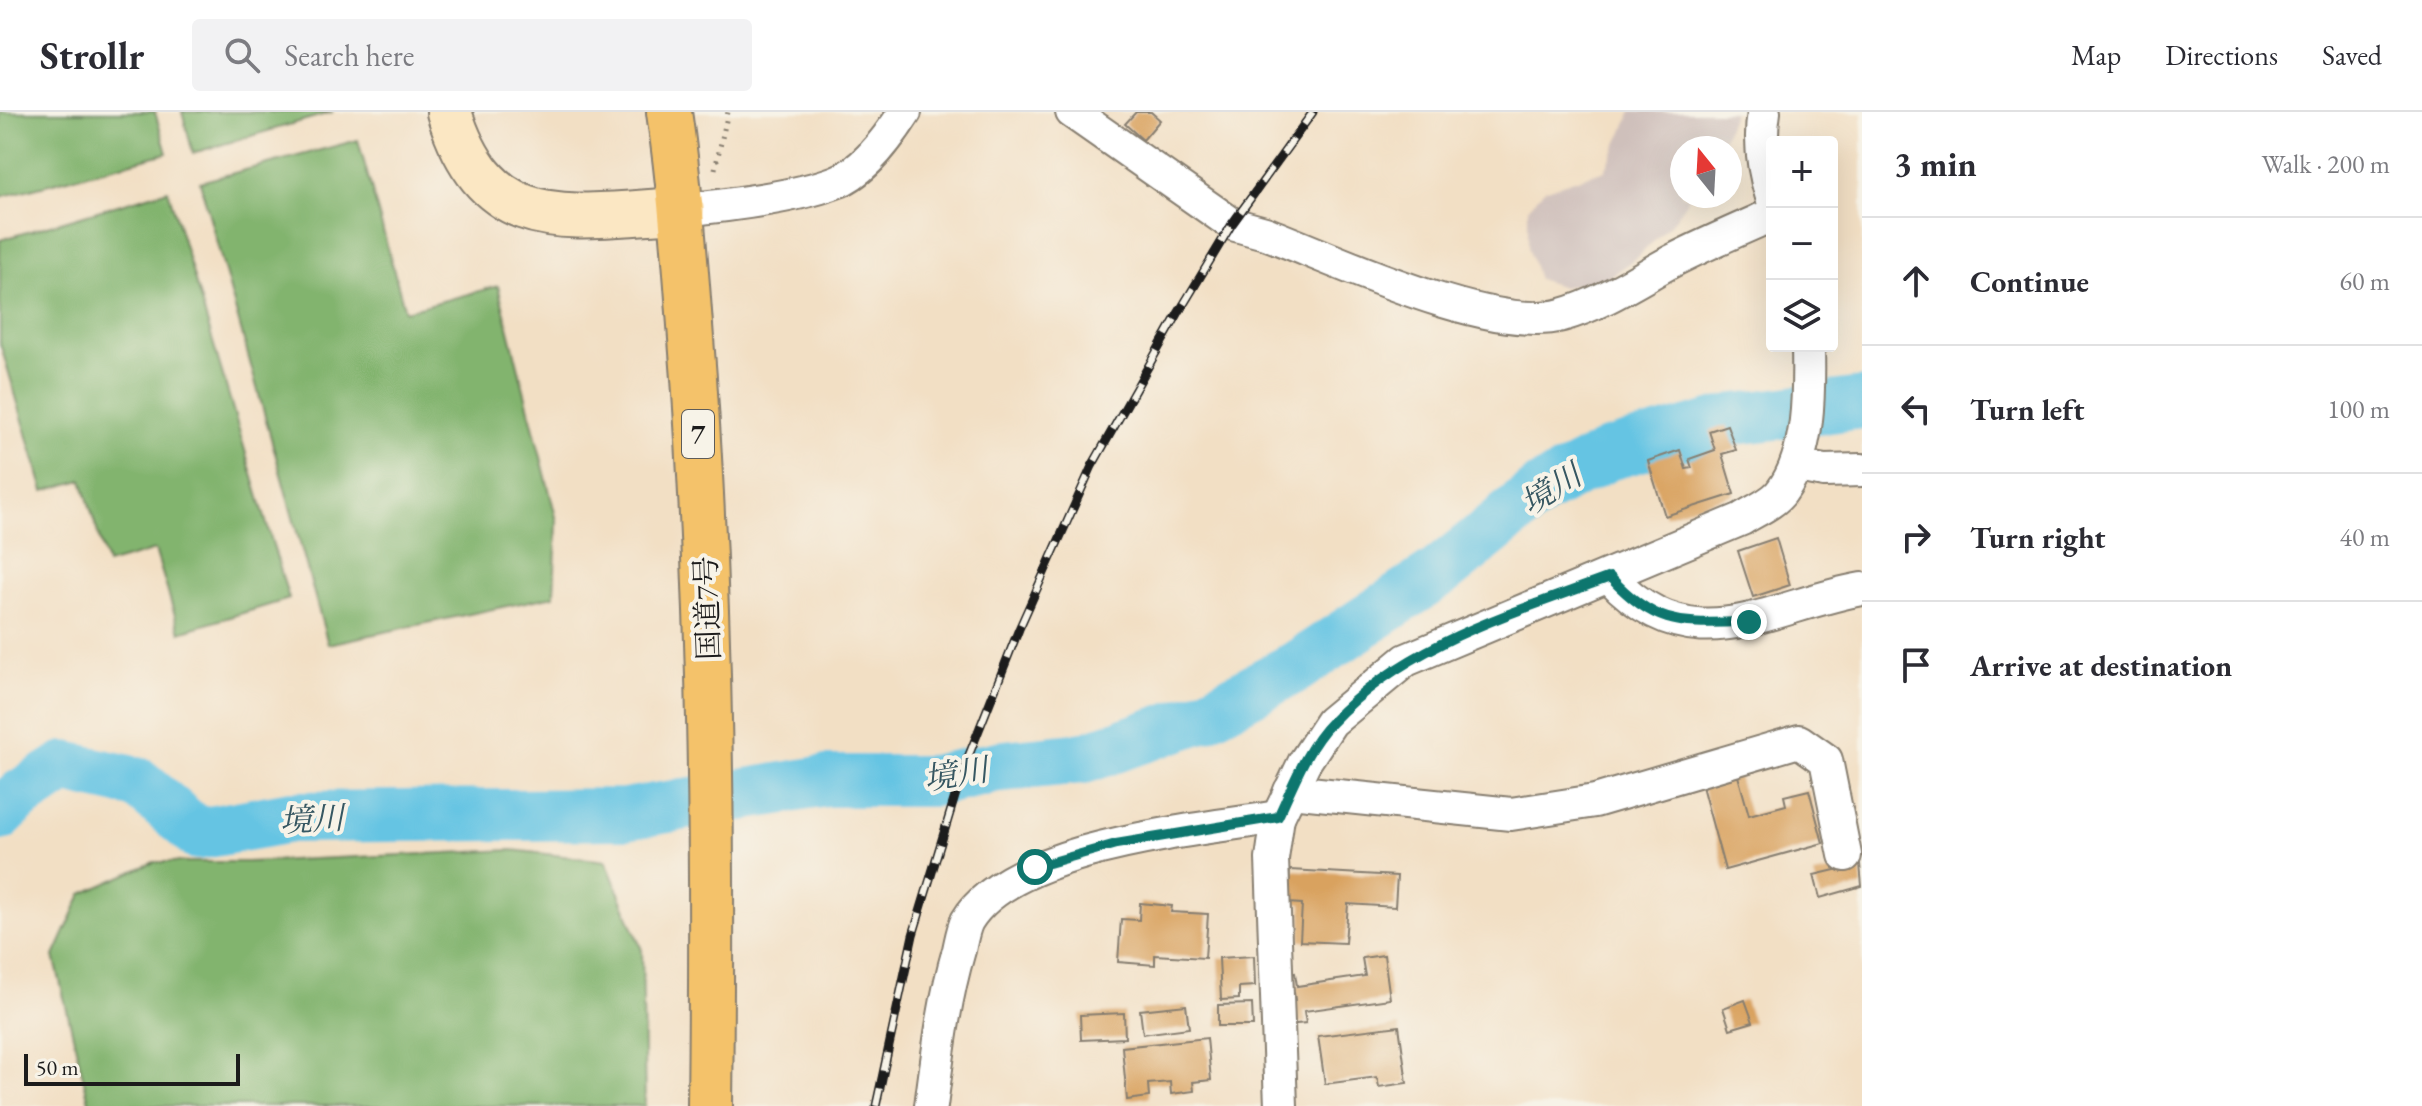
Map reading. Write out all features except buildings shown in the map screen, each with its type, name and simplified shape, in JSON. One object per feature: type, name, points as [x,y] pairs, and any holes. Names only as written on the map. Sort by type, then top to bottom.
[{"type":"highway","name":"国道7号","points":[[669,112],[698,208],[702,495],[712,756],[710,1106]]},
{"type":"street","points":[[449,112],[461,149],[506,201],[551,215],[698,208],[837,182],[866,161],[905,112]]},
{"type":"street","points":[[1072,112],[1232,224],[1265,233],[1477,312],[1523,320],[1560,315],[1593,303],[1702,246],[1766,218]]},
{"type":"street","points":[[1764,112],[1760,133],[1766,178]]},
{"type":"street","points":[[1281,1106],[1272,859],[1284,804],[1331,722],[1406,660],[1505,616],[1610,577],[1742,519],[1781,494],[1797,466],[1804,425],[1808,352]]},
{"type":"street","points":[[1797,466],[1824,471],[1862,470]]},
{"type":"street","points":[[1610,577],[1631,600],[1676,623],[1749,622],[1862,589]]},
{"type":"street","points":[[931,1106],[946,993],[967,921],[995,893],[1035,867],[1116,844],[1284,804],[1511,814],[1595,801],[1799,741],[1826,760],[1845,855]]},
{"type":"path","points":[[698,208],[728,112]]},
{"type":"shaded area","points":[[1632,112],[1734,112],[1724,136],[1670,136],[1670,208],[1682,208],[1639,256],[1604,280],[1563,287],[1538,279],[1528,247],[1528,209],[1544,190],[1605,170]]},
{"type":"green space","points":[[0,112],[155,112],[167,153],[0,197]]},
{"type":"green space","points":[[182,112],[333,112],[193,153]]},
{"type":"green space","points":[[358,140],[405,311],[498,286],[557,521],[554,596],[328,644],[200,182]]},
{"type":"green space","points":[[168,190],[289,599],[180,632],[155,550],[107,564],[82,480],[44,491],[0,343],[0,240]]},
{"type":"green space","points":[[512,850],[606,861],[642,950],[645,1106],[90,1106],[54,956],[82,894],[154,862],[247,862]]},
{"type":"waterway","name":"境川","points":[[0,815],[18,797],[65,767],[138,783],[198,834],[291,817],[625,814],[826,781],[933,781],[1003,766],[1084,758],[1202,717],[1296,667],[1440,572],[1541,490],[1608,455],[1736,419],[1862,403]]},
{"type":"railway","points":[[876,1106],[913,935],[963,770],[1019,629],[1092,466],[1179,312],[1232,224],[1313,112]]},
{"type":"route","points":[[1035,867],[1116,844],[1278,817],[1304,763],[1331,722],[1406,660],[1505,616],[1610,577],[1631,600],[1676,623],[1749,622]]}]
